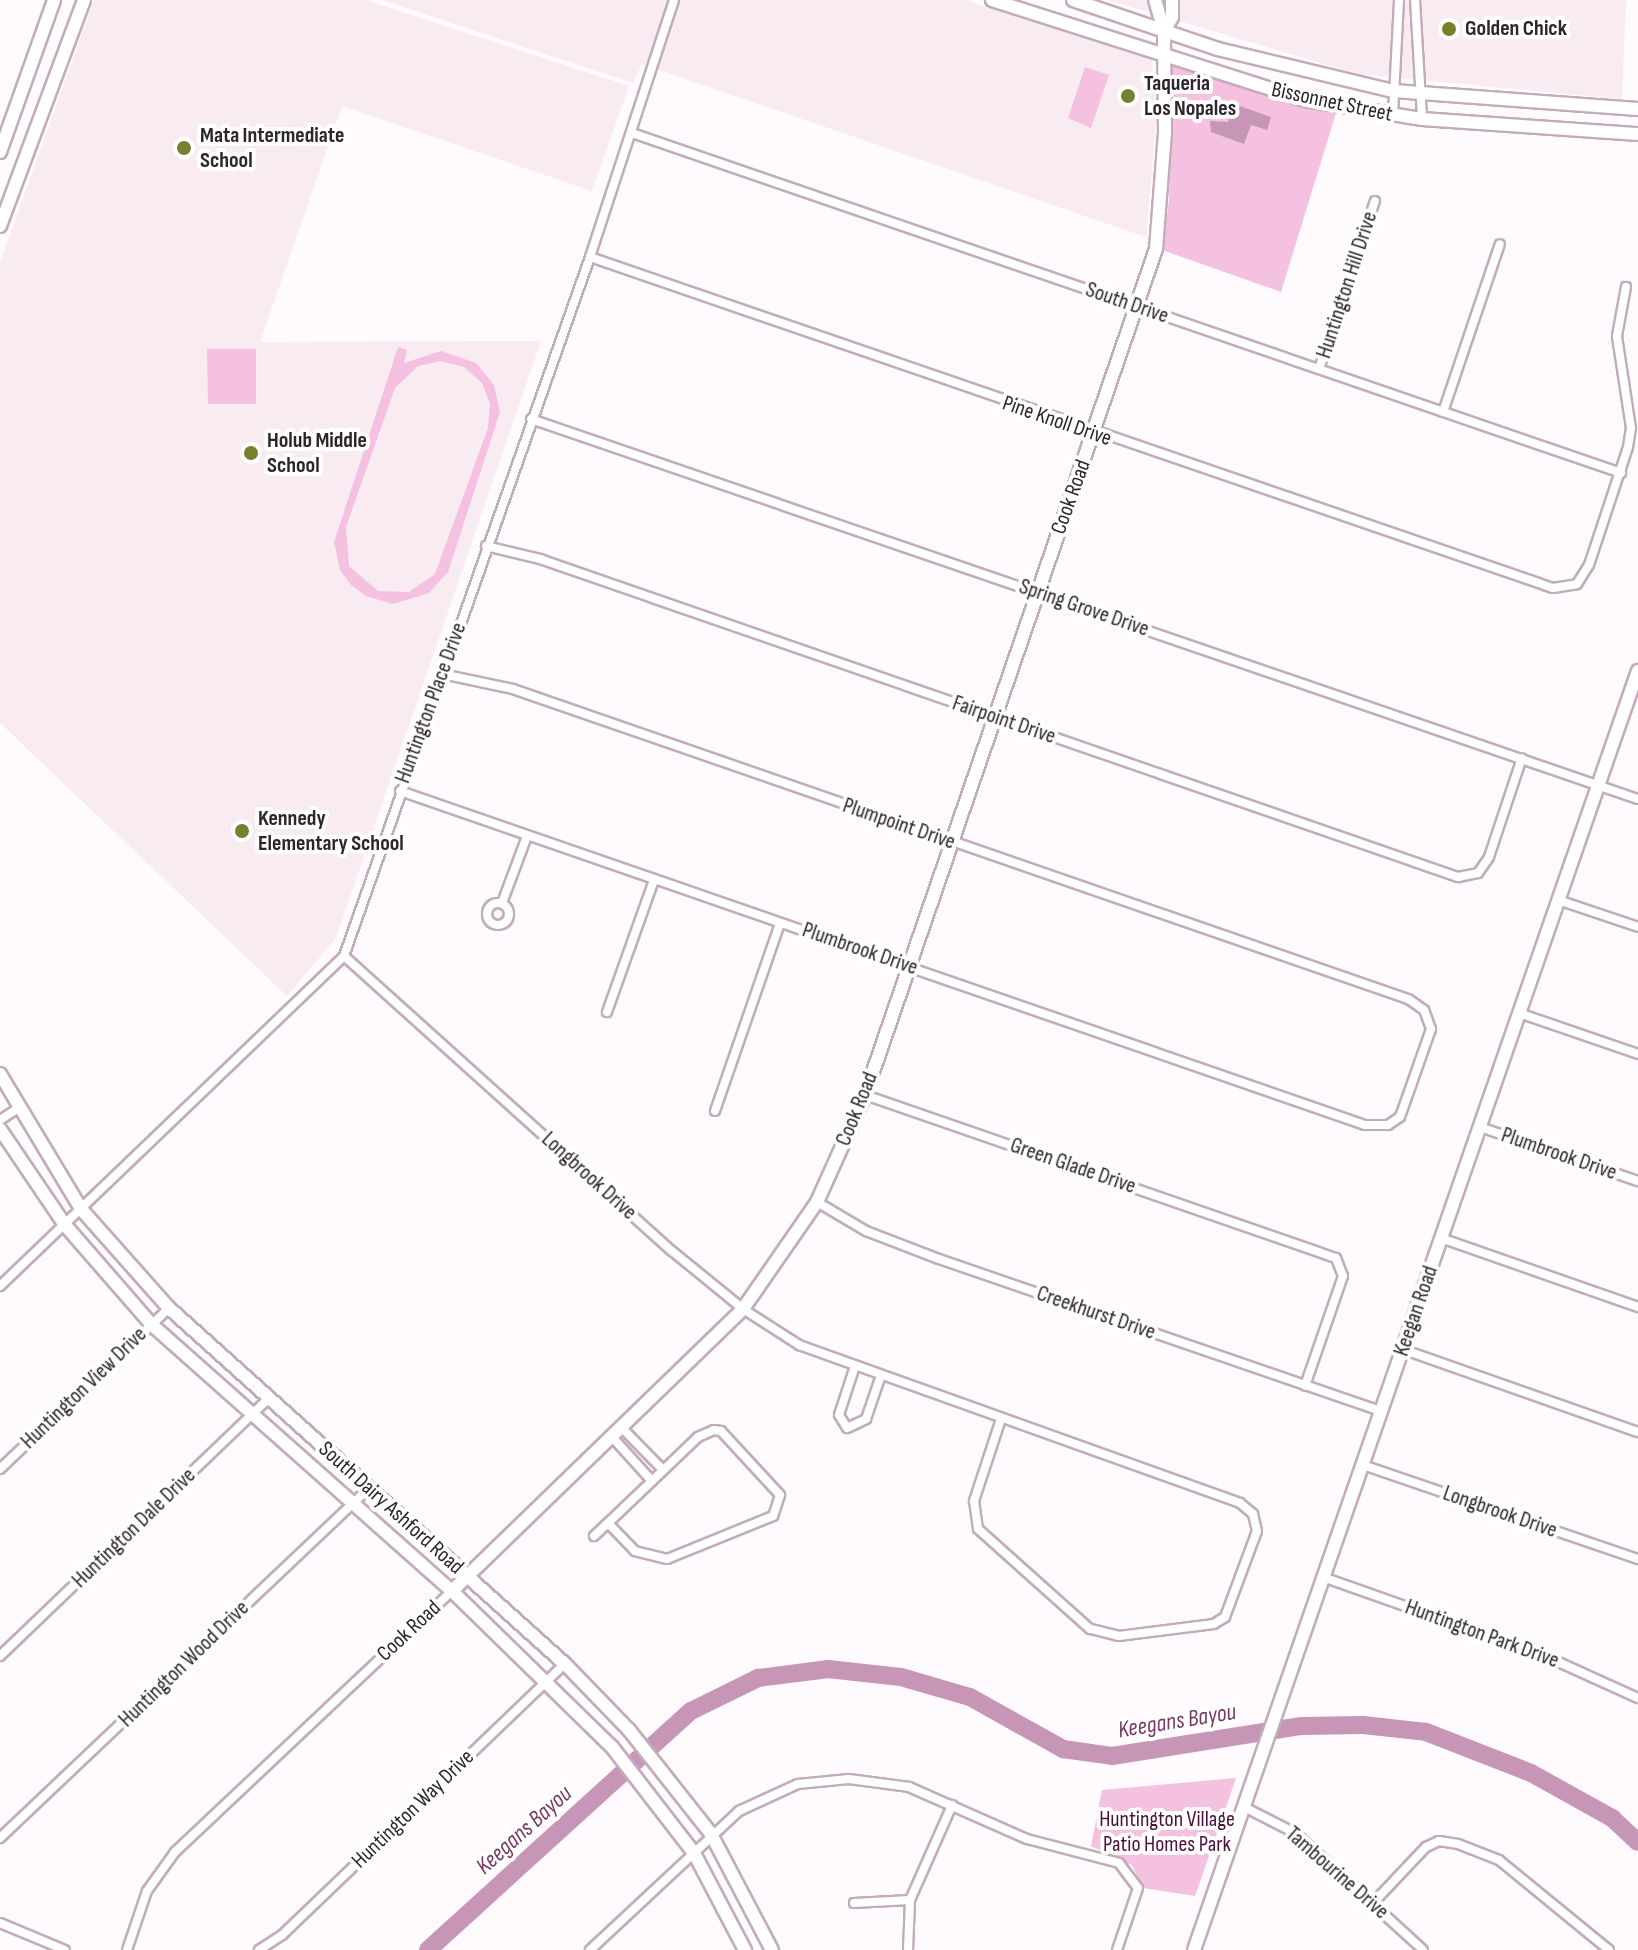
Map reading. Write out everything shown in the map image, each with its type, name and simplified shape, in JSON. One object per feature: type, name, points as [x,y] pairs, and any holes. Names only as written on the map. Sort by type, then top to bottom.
[{"type":"main road","points":[[0,152],[54,0]]},
{"type":"main road","points":[[0,226],[4,203],[84,0]]},
{"type":"main road","name":"Bissonnet Street","points":[[992,0],[1024,5],[1165,57],[1306,100],[1422,119],[1638,134]]},
{"type":"main road","name":"Bissonnet Street","points":[[1073,0],[1245,57],[1393,91],[1638,109]]},
{"type":"main road","name":"Cook Road","points":[[452,1591],[623,1429],[743,1309],[817,1202],[865,1095],[1036,592],[1095,434],[1156,249],[1162,198],[1165,57],[1164,31],[1155,0]]},
{"type":"main road","name":"Cook Road","points":[[1164,31],[1172,17],[1172,0]]},
{"type":"main road","points":[[41,39],[67,48]]},
{"type":"main road","points":[[1589,131],[1591,106]]},
{"type":"main road","name":"Keegan Road","points":[[1194,1950],[1638,671]]},
{"type":"main road","name":"South Dairy Ashford Road","points":[[0,1074],[17,1109],[81,1209],[169,1308],[565,1664],[629,1730],[711,1834],[772,1950]]},
{"type":"main road","name":"South Dairy Ashford Road","points":[[0,1129],[65,1225],[151,1324],[249,1416],[452,1591],[612,1747],[694,1853],[745,1950]]},
{"type":"street","name":"Huntington Place Drive","points":[[0,1286],[344,956],[590,257],[674,0]]},
{"type":"street","points":[[1393,115],[1399,0]]},
{"type":"street","points":[[1415,0],[1422,119]]},
{"type":"street","name":"South Drive","points":[[632,133],[1621,473]]},
{"type":"street","name":"Huntington Hill Drive","points":[[1319,369],[1375,201]]},
{"type":"street","points":[[1443,412],[1500,244]]},
{"type":"street","name":"Pine Knoll Drive","points":[[590,257],[1095,434],[1553,588],[1577,584],[1589,565],[1621,473]]},
{"type":"street","points":[[1621,473],[1631,428],[1617,336],[1626,287]]},
{"type":"street","name":"Spring Grove Drive","points":[[531,419],[1638,799]]},
{"type":"street","name":"Fairpoint Drive","points":[[486,546],[996,717],[1458,877],[1478,873],[1498,832],[1522,758]]},
{"type":"street","name":"Plumpoint Drive","points":[[442,674],[513,689],[1354,981],[1416,1004],[1424,1010],[1431,1029],[1400,1117],[1388,1125],[1365,1125],[1319,1109]]},
{"type":"street","name":"Plumbrook Drive","points":[[400,791],[1319,1109]]},
{"type":"street","points":[[502,903],[527,836]]},
{"type":"street","points":[[607,1012],[654,880]]},
{"type":"street","points":[[1558,900],[1638,927]]},
{"type":"street","points":[[715,1111],[780,923]]},
{"type":"street","name":"Longbrook Drive","points":[[344,956],[743,1309],[799,1345],[854,1369],[1001,1419],[1222,1497],[1253,1514],[1257,1531],[1225,1617],[1202,1625],[1104,1636],[978,1529],[974,1501],[1001,1419]]},
{"type":"street","points":[[1519,1013],[1638,1054]]},
{"type":"street","name":"Green Glade Drive","points":[[865,1095],[1281,1236],[1336,1258],[1343,1276],[1305,1386]]},
{"type":"street","points":[[0,1120],[17,1109]]},
{"type":"street","name":"Plumbrook Drive","points":[[1480,1127],[1638,1181]]},
{"type":"street","name":"Creekhurst Drive","points":[[817,1202],[866,1231],[939,1259],[1381,1411]]},
{"type":"street","points":[[1441,1238],[1638,1307]]},
{"type":"street","name":"Huntington View Drive","points":[[0,1469],[169,1308]]},
{"type":"street","points":[[1402,1349],[1638,1432]]},
{"type":"street","points":[[854,1369],[839,1415],[847,1428],[866,1419],[880,1378]]},
{"type":"street","name":"Huntington Dale Drive","points":[[0,1656],[268,1399]]},
{"type":"street","points":[[623,1429],[663,1470]]},
{"type":"street","points":[[594,1536],[698,1437],[721,1431],[778,1489],[781,1506],[773,1516],[667,1559],[635,1551],[608,1523]]},
{"type":"street","points":[[613,1438],[652,1481]]},
{"type":"street","name":"Longbrook Drive","points":[[1363,1465],[1638,1559]]},
{"type":"street","name":"Huntington Wood Drive","points":[[0,1838],[368,1489]]},
{"type":"street","name":"Huntington Park Drive","points":[[1323,1577],[1543,1655],[1638,1698]]},
{"type":"street","name":"Cook Road","points":[[127,1950],[147,1891],[175,1852],[452,1591]]},
{"type":"street","name":"Huntington Way Drive","points":[[259,1950],[282,1935],[565,1664]]},
{"type":"street","points":[[590,1950],[711,1834],[772,1792],[822,1779],[885,1782],[952,1805],[1027,1839],[1108,1857],[1133,1876],[1138,1888],[1117,1950]]},
{"type":"street","points":[[908,1950],[910,1900],[952,1805]]},
{"type":"street","name":"Tambourine Drive","points":[[1244,1807],[1295,1833],[1423,1950]]},
{"type":"street","points":[[1373,1903],[1426,1847],[1439,1841],[1498,1860],[1609,1950]]},
{"type":"street","points":[[854,1903],[910,1900]]},
{"type":"street","points":[[0,1923],[65,1950]]},
{"type":"shaded area","points":[[94,0],[365,0],[629,86],[592,191],[342,106],[260,342],[541,341],[336,938],[287,996],[0,723],[0,263]]},
{"type":"shaded area","points":[[382,0],[965,0],[1152,60],[1156,122],[1146,237],[642,64],[633,83]]},
{"type":"shaded area","points":[[1108,0],[1626,0],[1622,99],[1358,74]]},
{"type":"shaded area","points":[[1234,104],[1271,117],[1267,130],[1251,125],[1244,144],[1211,132],[1210,121],[1228,122]]},
{"type":"green space","points":[[1172,65],[1336,113],[1281,292],[1162,250],[1169,200]]},
{"type":"green space","points":[[1085,67],[1109,75],[1091,128],[1068,118]]},
{"type":"green space","points":[[398,347],[407,350],[404,363],[441,351],[476,363],[494,385],[500,412],[448,572],[429,593],[393,604],[366,596],[351,585],[340,570],[334,542]],"holes":[[[441,361],[464,367],[482,383],[490,404],[488,428],[435,574],[409,592],[378,591],[349,566],[346,527],[395,388],[418,366]]]},
{"type":"green space","points":[[207,349],[256,349],[256,404],[208,404]]},
{"type":"green space","name":"Huntington Village Patio Homes Park","points":[[1236,1778],[1195,1896],[1143,1888],[1132,1865],[1091,1846],[1102,1790]]},
{"type":"waterway","name":"Keegans Bayou","points":[[428,1950],[691,1711],[758,1678],[828,1669],[901,1677],[970,1697],[1063,1749],[1112,1756],[1302,1726],[1363,1725],[1426,1732],[1531,1773],[1612,1818],[1638,1842]]},
{"type":"place","name":"Golden Chick","points":[[1449,29]]},
{"type":"place","name":"Taqueria Los Nopales","points":[[1128,96]]},
{"type":"place","name":"Mata Intermediate School","points":[[184,148]]},
{"type":"place","name":"Holub Middle School","points":[[251,453]]},
{"type":"place","name":"Kennedy Elementary School","points":[[242,831]]}]
